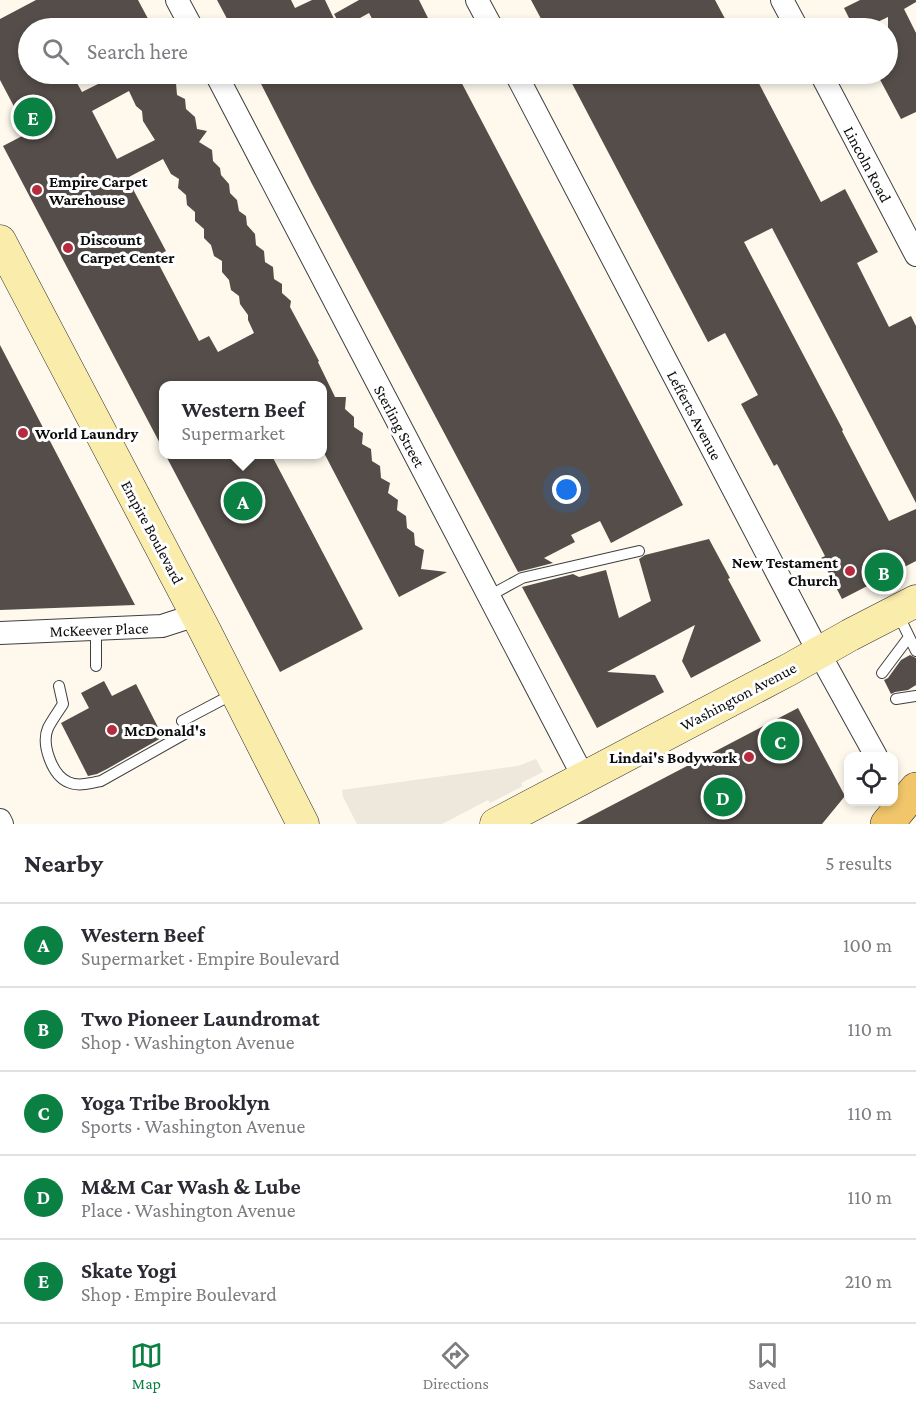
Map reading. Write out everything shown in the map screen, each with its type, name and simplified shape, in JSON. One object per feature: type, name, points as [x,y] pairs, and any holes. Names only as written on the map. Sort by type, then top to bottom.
[{"type":"main road","name":"Empire Boulevard","points":[[0,241],[303,824]]},
{"type":"main road","name":"Washington Avenue","points":[[496,824],[819,653],[911,625]]},
{"type":"street","points":[[177,0],[187,18]]},
{"type":"street","points":[[477,0],[487,18]]},
{"type":"street","points":[[782,0],[792,18]]},
{"type":"street","name":"Sterling Street","points":[[221,84],[584,778]]},
{"type":"street","name":"Lefferts Avenue","points":[[521,84],[819,653],[874,752]]},
{"type":"street","name":"Lincoln Road","points":[[826,84],[916,255]]},
{"type":"street","name":"McKeever Place","points":[[0,633],[162,626],[196,615]]},
{"type":"lane","points":[[489,596],[522,578],[639,551]]},
{"type":"lane","points":[[911,625],[916,651]]},
{"type":"lane","points":[[894,668],[911,625]]},
{"type":"lane","points":[[882,673],[911,625]]},
{"type":"lane","points":[[96,629],[96,666]]},
{"type":"lane","points":[[59,686],[63,704],[47,729],[45,746],[59,776],[69,783],[86,785],[101,781],[188,732]]},
{"type":"lane","points":[[182,721],[236,693]]},
{"type":"lane","points":[[896,699],[913,694]]},
{"type":"shaded area","points":[[536,759],[543,772],[521,783],[523,786],[490,803],[488,800],[442,824],[357,824],[343,797],[342,790],[518,766]]},
{"type":"building","points":[[36,0],[138,0],[148,18],[18,18],[18,84],[78,84],[82,92],[98,84],[176,84],[177,95],[185,99],[186,109],[195,117],[197,129],[207,131],[199,142],[212,150],[213,161],[229,184],[230,193],[237,200],[239,211],[246,216],[247,225],[255,234],[256,245],[264,251],[265,262],[273,267],[274,279],[282,284],[282,293],[291,301],[290,307],[319,361],[335,397],[346,397],[345,409],[354,417],[354,427],[363,433],[362,444],[371,449],[372,461],[380,466],[381,478],[390,483],[388,493],[398,500],[397,510],[406,516],[407,528],[414,533],[415,545],[424,550],[421,569],[447,572],[399,597],[327,459],[327,381],[159,381],[159,442],[3,146],[28,133],[0,80],[0,19]],"holes":[[[129,91],[136,106],[142,111],[143,121],[155,140],[117,159],[92,111]],[[163,159],[171,174],[179,179],[178,188],[186,195],[187,205],[195,212],[195,221],[204,229],[204,238],[211,245],[214,256],[222,261],[222,272],[229,280],[231,290],[239,296],[240,304],[248,315],[254,333],[218,352],[209,336],[199,341],[155,257],[166,251],[127,178]]]},
{"type":"building","points":[[217,0],[291,0],[295,8],[312,0],[325,0],[334,18],[227,18]]},
{"type":"building","points":[[359,0],[419,0],[428,18],[372,18],[369,13],[360,18],[336,18],[334,14]]},
{"type":"building","points":[[531,0],[715,0],[725,18],[593,18],[541,18]]},
{"type":"building","points":[[860,0],[916,0],[904,9],[916,33],[916,112],[901,119],[882,84],[898,84],[898,18],[849,18],[844,8]]},
{"type":"building","points":[[261,84],[462,84],[683,505],[611,543],[600,521],[571,535],[575,542],[544,558],[553,563],[518,572]]},
{"type":"building","points":[[572,84],[759,84],[821,202],[845,189],[878,252],[857,263],[889,327],[911,316],[916,326],[916,503],[772,228],[744,242],[889,521],[916,509],[916,561],[842,599],[821,558],[825,556],[777,464],[774,466],[741,404],[758,395],[725,333],[708,342]]},
{"type":"building","points":[[0,345],[50,441],[135,605],[0,610]]},
{"type":"building","points":[[168,459],[274,459],[363,629],[280,672]]},
{"type":"building","points":[[709,539],[761,641],[691,678],[682,661],[695,625],[607,672],[655,675],[664,692],[597,728],[522,587],[573,574],[579,577],[606,570],[619,618],[651,601],[639,559],[645,555]]},
{"type":"building","points":[[910,655],[916,658],[916,685],[908,690],[891,694],[884,680],[901,660]]},
{"type":"building","name":"McDonald's","points":[[104,681],[112,696],[136,684],[163,737],[107,769],[88,776],[61,723],[89,708],[81,693]]},
{"type":"building","points":[[798,708],[844,794],[844,797],[822,824],[576,824]]},
{"type":"place","name":"Skate Yogi","points":[[33,117]]},
{"type":"place","name":"Empire Carpet Warehouse","points":[[37,190]]},
{"type":"place","name":"Discount Carpet Center","points":[[68,248]]},
{"type":"place","name":"World Laundry","points":[[23,433]]},
{"type":"place","name":"Western Beef","points":[[243,501]]},
{"type":"place","name":"New Testament Church","points":[[850,571]]},
{"type":"place","name":"Two Pioneer Laundromat","points":[[884,572]]},
{"type":"place","name":"McDonald's","points":[[112,730]]},
{"type":"place","name":"Yoga Tribe Brooklyn","points":[[780,741]]},
{"type":"place","name":"Lindai's Bodywork","points":[[749,757]]},
{"type":"place","name":"M&M Car Wash & Lube","points":[[723,797]]}]
